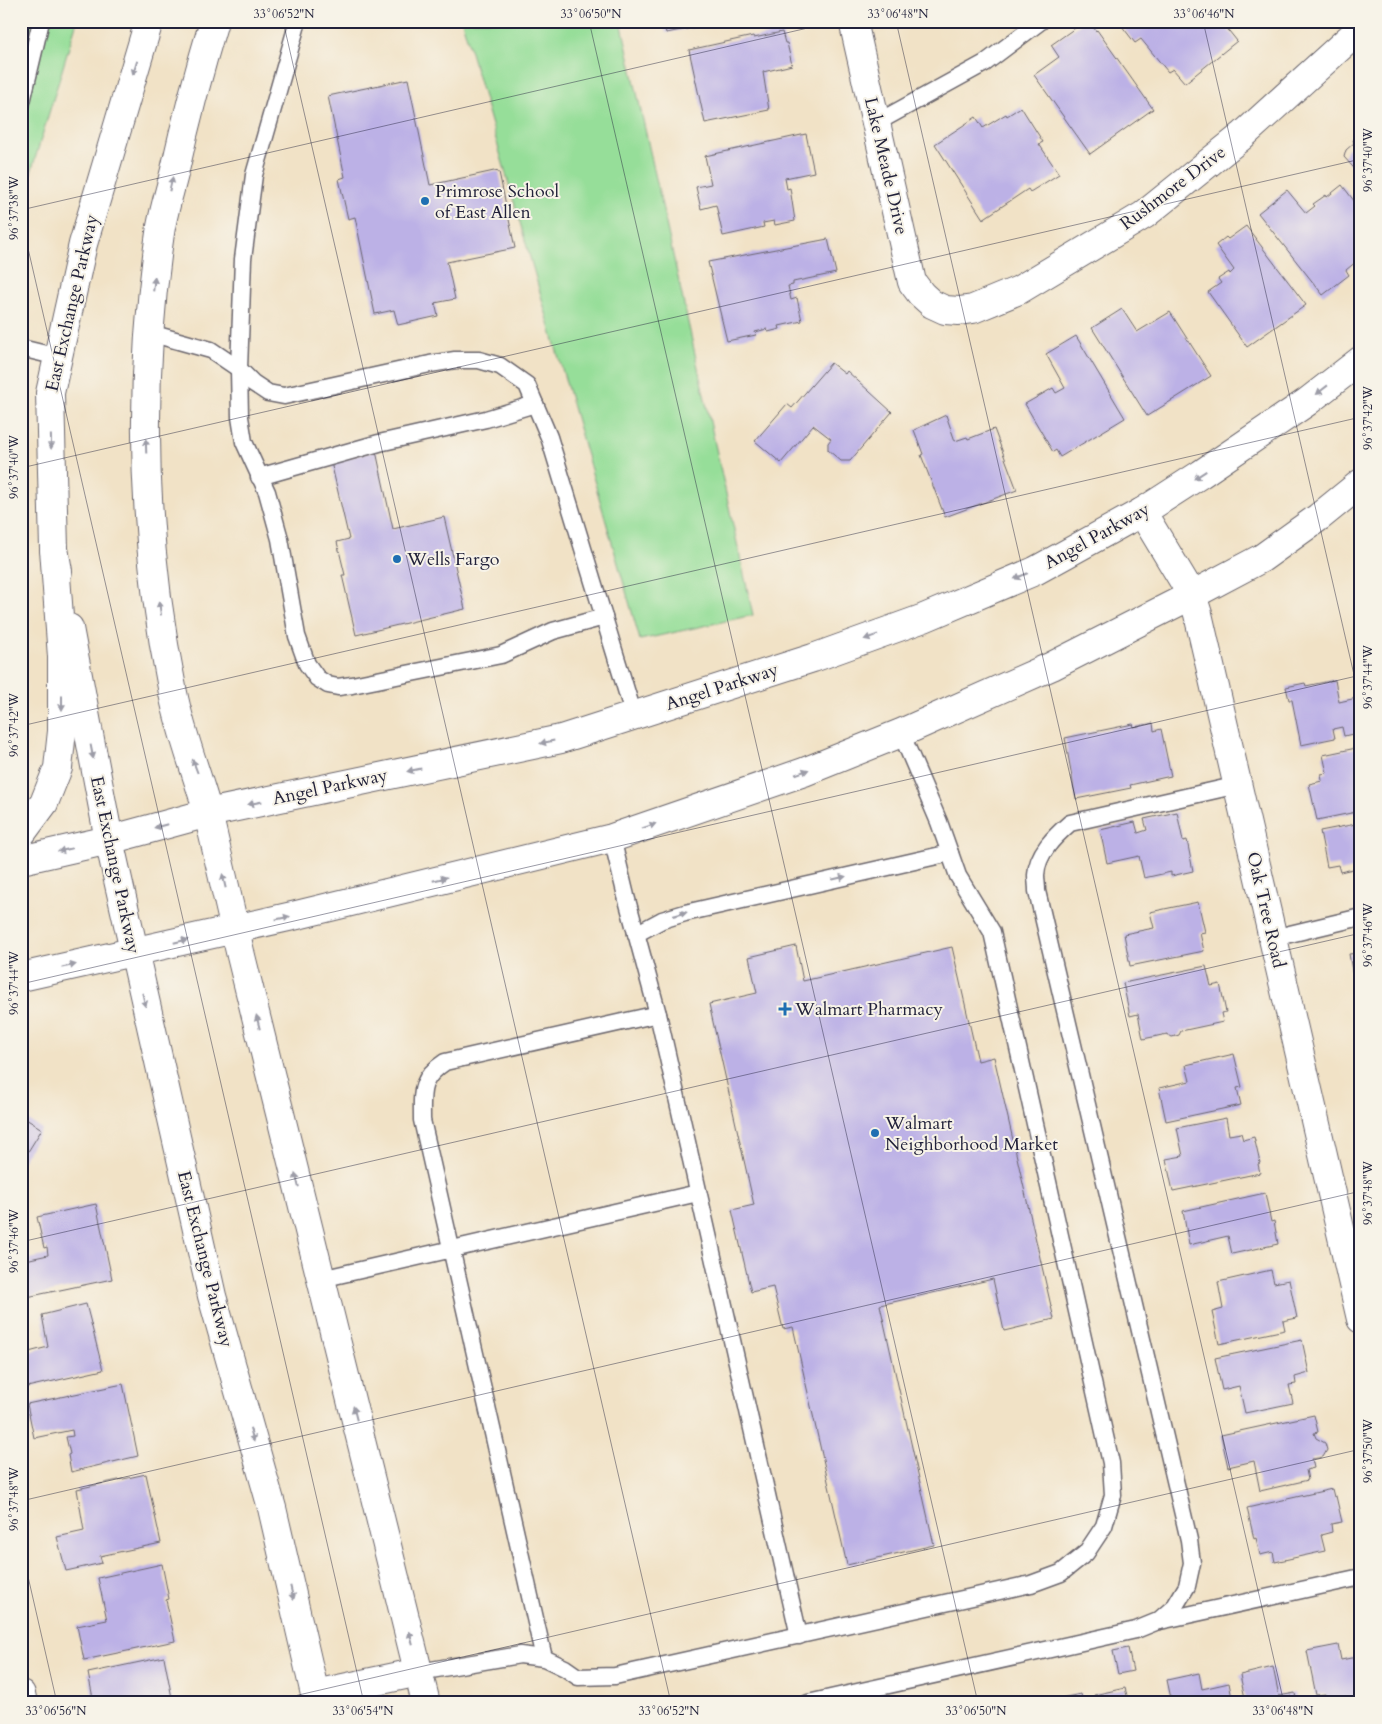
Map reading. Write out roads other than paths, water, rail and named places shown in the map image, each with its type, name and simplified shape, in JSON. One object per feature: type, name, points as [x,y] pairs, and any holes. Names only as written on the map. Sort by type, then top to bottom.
[{"type":"main road","name":"East Exchange Parkway","points":[[148,21],[82,244],[50,393],[54,549],[108,840],[212,1296],[272,1508],[316,1698]]},
{"type":"main road","points":[[214,21],[191,98],[160,232],[146,372],[146,441],[149,508],[155,573],[173,694],[208,813],[426,1703]]},
{"type":"main road","name":"Lake Meade Drive","points":[[853,21],[912,282],[932,304]]},
{"type":"main road","name":"Rushmore Drive","points":[[932,304],[945,310],[973,309],[1019,290],[1144,215],[1242,136],[1361,28]]},
{"type":"main road","name":"Angel Parkway","points":[[21,860],[108,840],[208,813],[561,739],[813,658],[924,618],[1035,570],[1142,512],[1307,402],[1361,360]]},
{"type":"main road","points":[[21,977],[297,915],[612,838],[804,772],[901,734],[1052,666],[1192,595],[1262,558],[1361,484]]},
{"type":"main road","name":"Oak Tree Road","points":[[1142,512],[1192,595],[1198,614],[1361,1319]]},
{"type":"main road","points":[[21,834],[44,803],[58,768],[62,731],[62,657],[54,549]]},
{"type":"main road","points":[[316,1698],[419,1672]]},
{"type":"main road","points":[[21,1694],[23,1703]]},
{"type":"lane","points":[[21,106],[41,21]]},
{"type":"lane","points":[[298,21],[254,175],[243,259],[239,368],[240,417],[244,442],[267,492],[280,539],[297,636],[308,664],[317,678],[328,685],[338,687],[352,686],[501,655],[553,631],[604,616]]},
{"type":"lane","points":[[876,123],[985,63],[1041,21]]},
{"type":"lane","points":[[150,334],[211,350],[239,368],[253,383],[268,393],[284,396],[455,360],[479,360],[500,366],[527,385],[549,437],[634,716]]},
{"type":"lane","points":[[21,348],[58,358]]},
{"type":"lane","points":[[260,477],[379,443],[486,419],[535,404]]},
{"type":"lane","points":[[419,1672],[520,1654],[544,1658],[565,1668],[578,1677],[615,1676],[1031,1584],[1061,1573],[1086,1553],[1104,1526],[1113,1495],[1112,1463],[992,932],[958,876],[939,822],[901,734]]},
{"type":"lane","points":[[1158,1621],[1176,1606],[1187,1586],[1192,1563],[1190,1540],[1042,910],[1036,873],[1043,853],[1055,836],[1070,824],[1238,785]]},
{"type":"lane","points":[[612,838],[658,1014],[799,1636]]},
{"type":"lane","points":[[636,934],[662,920],[685,913],[950,853]]},
{"type":"lane","points":[[1273,938],[1361,917]]},
{"type":"lane","points":[[544,1658],[422,1120],[422,1091],[432,1070],[445,1062],[658,1014]]},
{"type":"lane","points":[[321,1279],[698,1193]]},
{"type":"lane","points":[[808,1703],[1136,1630],[1158,1621],[1361,1577]]},
{"type":"place","name":"Primrose School of East Allen","points":[[425,201]]},
{"type":"place","name":"Wells Fargo","points":[[397,559]]},
{"type":"place","name":"Walmart Pharmacy","points":[[785,1009]]},
{"type":"place","name":"Walmart Neighborhood Market","points":[[875,1133]]}]
